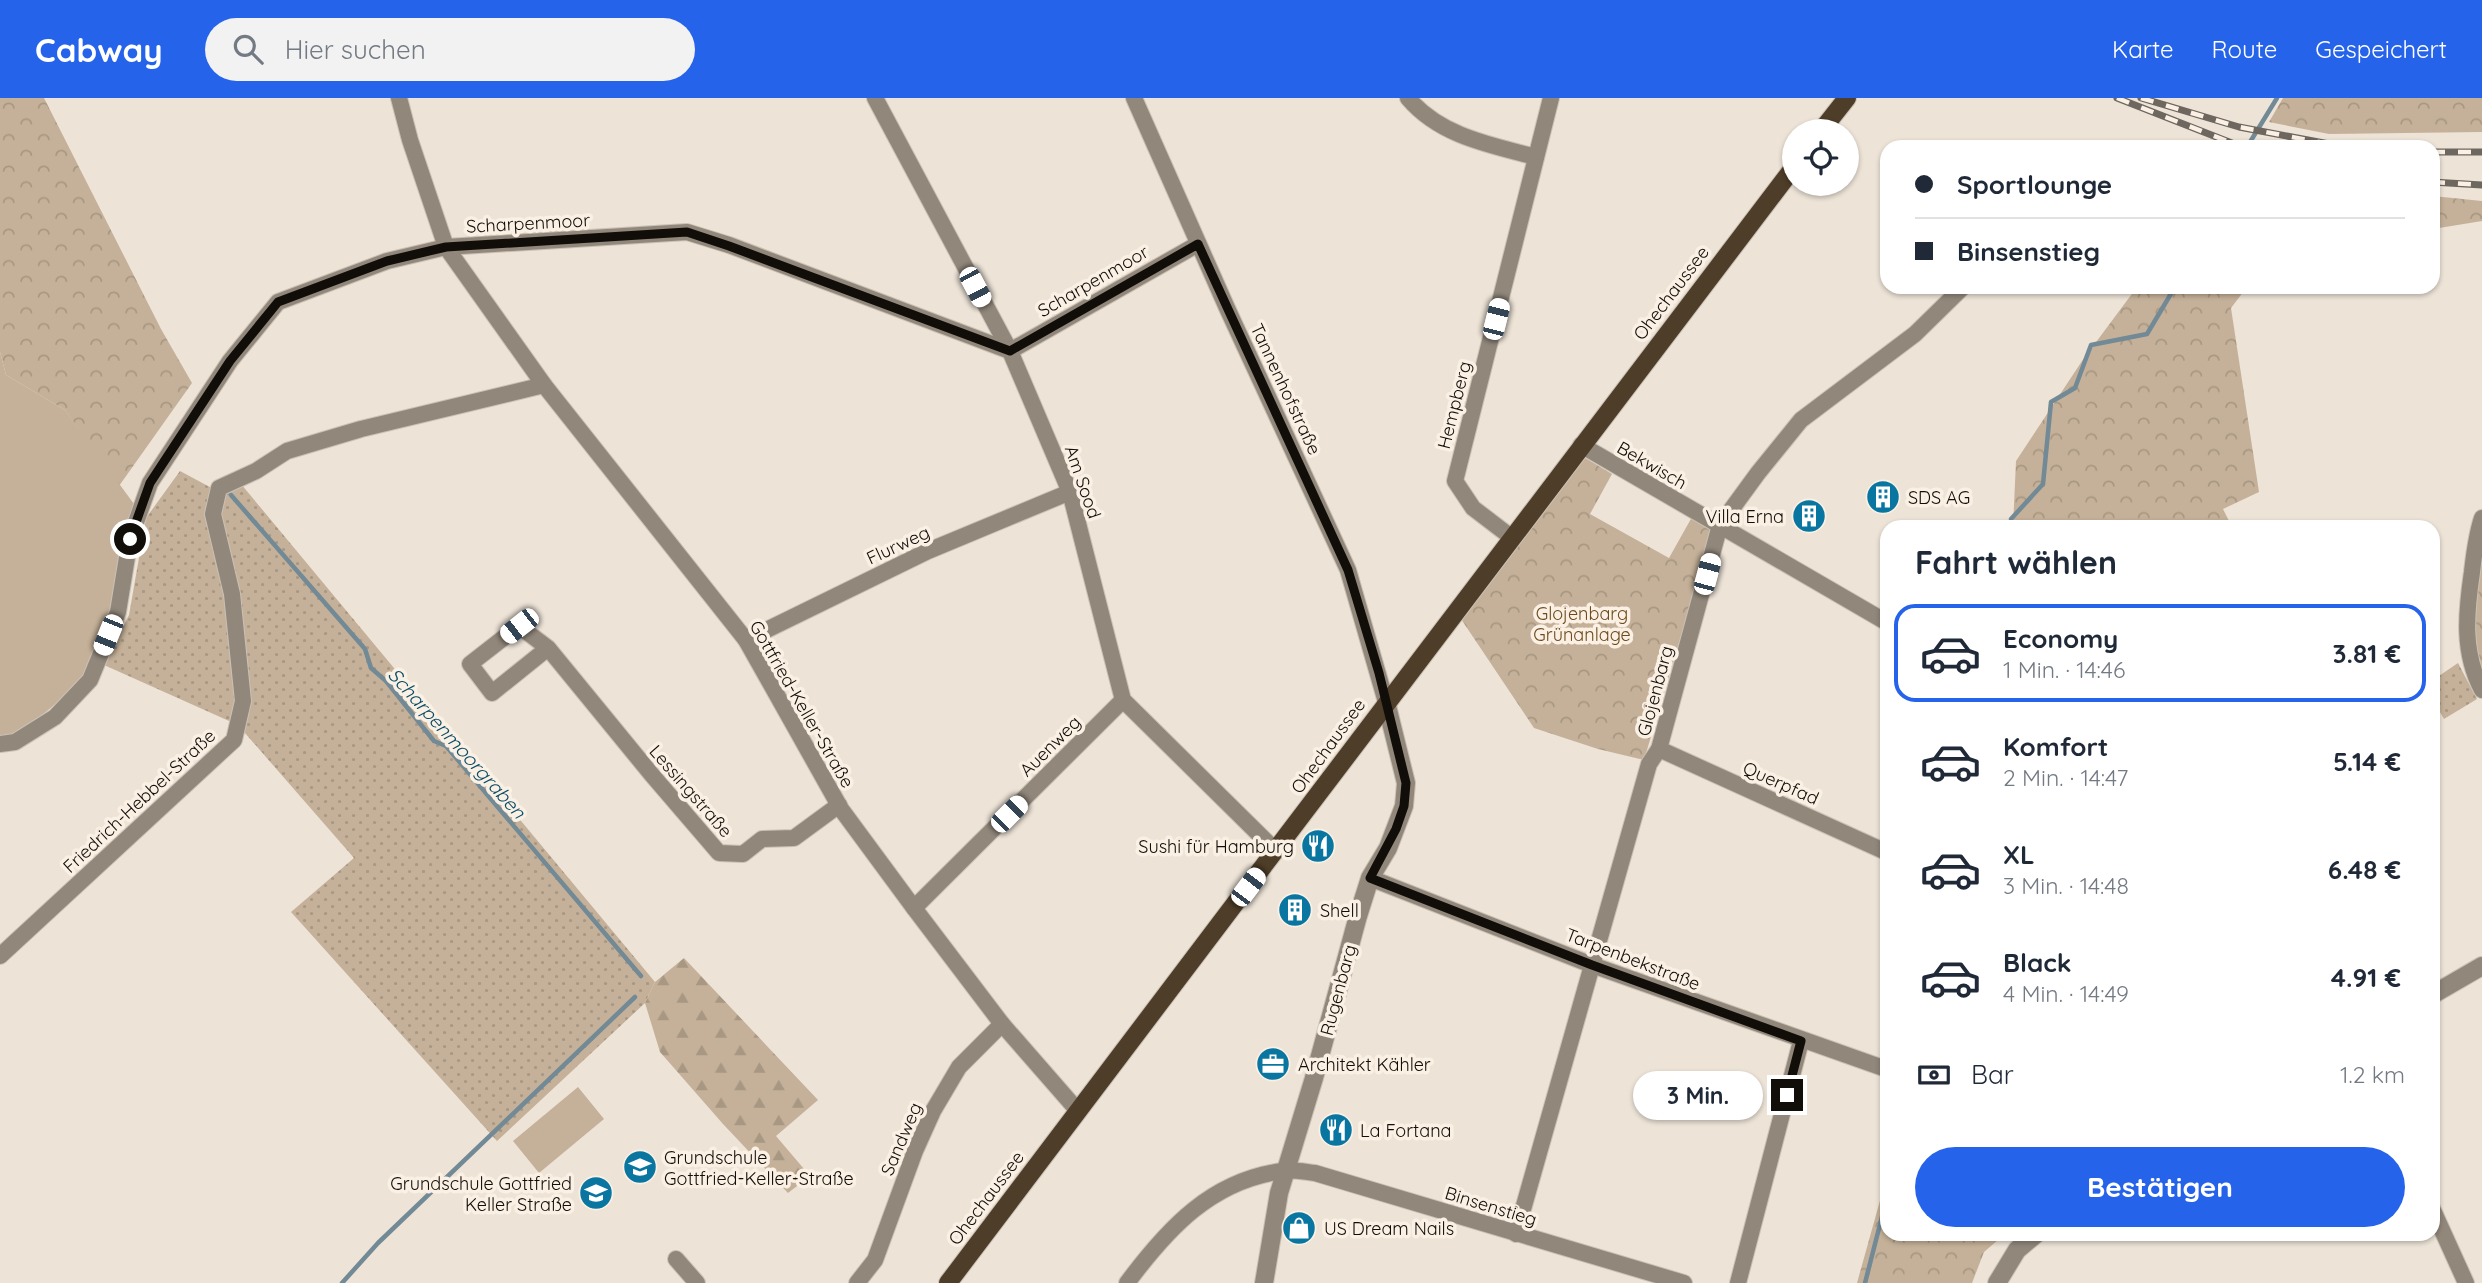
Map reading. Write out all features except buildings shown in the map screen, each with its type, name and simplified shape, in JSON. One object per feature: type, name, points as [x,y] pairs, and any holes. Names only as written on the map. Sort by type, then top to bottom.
[{"type":"main road","points":[[1830,119],[1847,98]]},
{"type":"main road","name":"Ohechaussee","points":[[948,1283],[1782,183]]},
{"type":"street","name":"Gottfried-Keller-Straße","points":[[400,98],[410,139],[446,247],[544,385],[746,640],[839,805],[914,908],[1002,1024],[1078,1111]]},
{"type":"street","name":"Am Sood","points":[[875,98],[1010,351],[1070,492],[1123,700]]},
{"type":"street","name":"Tannenhofstraße","points":[[1134,98],[1348,570],[1386,702]]},
{"type":"street","points":[[1408,98],[1421,113],[1452,132],[1536,157]]},
{"type":"street","name":"Hempberg","points":[[1511,537],[1473,509],[1455,481],[1551,98]]},
{"type":"street","name":"Scharpenmoor","points":[[0,744],[15,742],[55,717],[90,680],[118,612],[130,539],[150,483],[230,361],[278,302],[387,261],[446,247],[687,232],[1010,351],[1198,244]]},
{"type":"street","name":"Glojenbarg","points":[[1517,1234],[1649,764],[1659,749],[1720,525],[1801,420],[1915,334],[1956,294]]},
{"type":"street","name":"Friedrich-Hebbel-Straße","points":[[0,956],[234,740],[243,701],[232,594],[213,514],[219,488],[256,471],[287,451],[361,429],[544,385]]},
{"type":"street","name":"Bekwisch","points":[[1581,445],[1880,618]]},
{"type":"street","name":"Flurweg","points":[[746,640],[928,551],[1070,492]]},
{"type":"street","points":[[2482,518],[2474,556],[2466,626],[2469,656],[2482,690]]},
{"type":"street","name":"Lessingstraße","points":[[548,648],[492,693],[470,664],[519,626],[548,648],[719,853],[743,854],[762,839],[794,838],[839,805]]},
{"type":"street","points":[[1123,700],[1276,851]]},
{"type":"street","name":"Auenweg","points":[[914,908],[1123,700]]},
{"type":"street","name":"Rugenbarg","points":[[1264,1283],[1279,1193],[1370,878],[1396,829],[1404,806],[1406,783],[1386,702]]},
{"type":"street","name":"Querpfad","points":[[1659,749],[1880,849]]},
{"type":"street","name":"Tarpenbekstraße","points":[[1370,878],[1592,965],[1801,1041],[1880,1066]]},
{"type":"street","points":[[2440,990],[2482,966]]},
{"type":"street","name":"Sandweg","points":[[857,1283],[875,1259],[915,1151],[933,1111],[960,1068],[1002,1024]]},
{"type":"street","points":[[1738,1283],[1801,1041]]},
{"type":"street","name":"Binsenstieg","points":[[1127,1283],[1175,1225],[1210,1196],[1244,1179],[1286,1170],[1315,1173],[1684,1283]]},
{"type":"street","points":[[2440,1226],[2466,1283]]},
{"type":"street","points":[[1997,1283],[2017,1250],[2028,1241]]},
{"type":"street","points":[[676,1259],[696,1283]]},
{"type":"green space","points":[[0,98],[44,98],[161,329],[192,383],[119,486],[65,410],[6,375],[0,352]]},
{"type":"green space","points":[[2283,98],[2482,98],[2482,132],[2329,134],[2269,122]]},
{"type":"green space","points":[[2440,197],[2482,201],[2482,221],[2440,228]]},
{"type":"green space","points":[[2132,294],[2242,294],[2231,308],[2259,492],[2223,509],[2228,520],[2013,520],[2016,461],[2082,361]]},
{"type":"green space","points":[[0,352],[6,375],[65,410],[134,504],[113,611],[86,679],[14,738],[0,736]]},
{"type":"green space","name":"Glojenbarg Grünanlage","points":[[1582,456],[1612,474],[1590,514],[1669,558],[1692,517],[1713,529],[1644,760],[1598,749],[1534,728],[1459,616]]},
{"type":"green space","points":[[180,471],[221,493],[241,484],[655,982],[645,1003],[497,1141],[291,912],[354,858],[238,725],[104,665],[129,615],[146,518]]},
{"type":"green space","points":[[2482,546],[2482,677],[2473,646],[2474,605]]},
{"type":"green space","points":[[2458,663],[2477,699],[2444,719],[2440,712],[2440,675]]},
{"type":"green space","points":[[684,958],[818,1100],[776,1136],[810,1176],[788,1193],[660,1052],[645,1003],[655,982]]},
{"type":"green space","points":[[578,1087],[604,1119],[539,1173],[513,1141]]},
{"type":"green space","points":[[1880,1201],[1880,1241],[1997,1241],[1984,1252],[1972,1283],[1857,1283]]},
{"type":"waterway","points":[[2251,140],[2277,98]]},
{"type":"waterway","points":[[2011,520],[2043,484],[2051,402],[2075,388],[2091,345],[2147,334],[2171,294]]},
{"type":"waterway","name":"Scharpenmoorgraben","points":[[231,495],[365,649],[371,668],[386,681],[434,741],[446,746],[641,976]]},
{"type":"waterway","name":"Scharpenmoorgraben","points":[[342,1283],[378,1243],[635,997]]},
{"type":"waterway","points":[[1865,1283],[1880,1224]]},
{"type":"railway","points":[[2117,98],[2224,140]]},
{"type":"railway","points":[[2141,98],[2239,127],[2308,140]]},
{"type":"railway","points":[[2440,152],[2482,152]]},
{"type":"railway","points":[[2440,182],[2482,185]]},
{"type":"place","name":"SDS AG","points":[[1883,497]]},
{"type":"place","name":"Villa Erna","points":[[1809,516]]},
{"type":"place","name":"Sushi für Hamburg","points":[[1318,846]]},
{"type":"place","name":"Shell","points":[[1295,910]]},
{"type":"place","name":"Architekt Kähler","points":[[1273,1064]]},
{"type":"place","name":"La Fortana","points":[[1336,1130]]},
{"type":"place","name":"Grundschule Gottfried-Keller-Straße","points":[[640,1167]]},
{"type":"place","name":"Grundschule Gottfried Keller Straße","points":[[596,1193]]},
{"type":"place","name":"US Dream Nails","points":[[1299,1228]]},
{"type":"route","points":[[130,539],[150,483],[230,361],[278,302],[387,261],[446,247],[687,232],[1010,351],[1198,244],[1348,570],[1379,673],[1406,783],[1404,806],[1396,829],[1370,878],[1592,965],[1801,1041],[1787,1095]]}]
